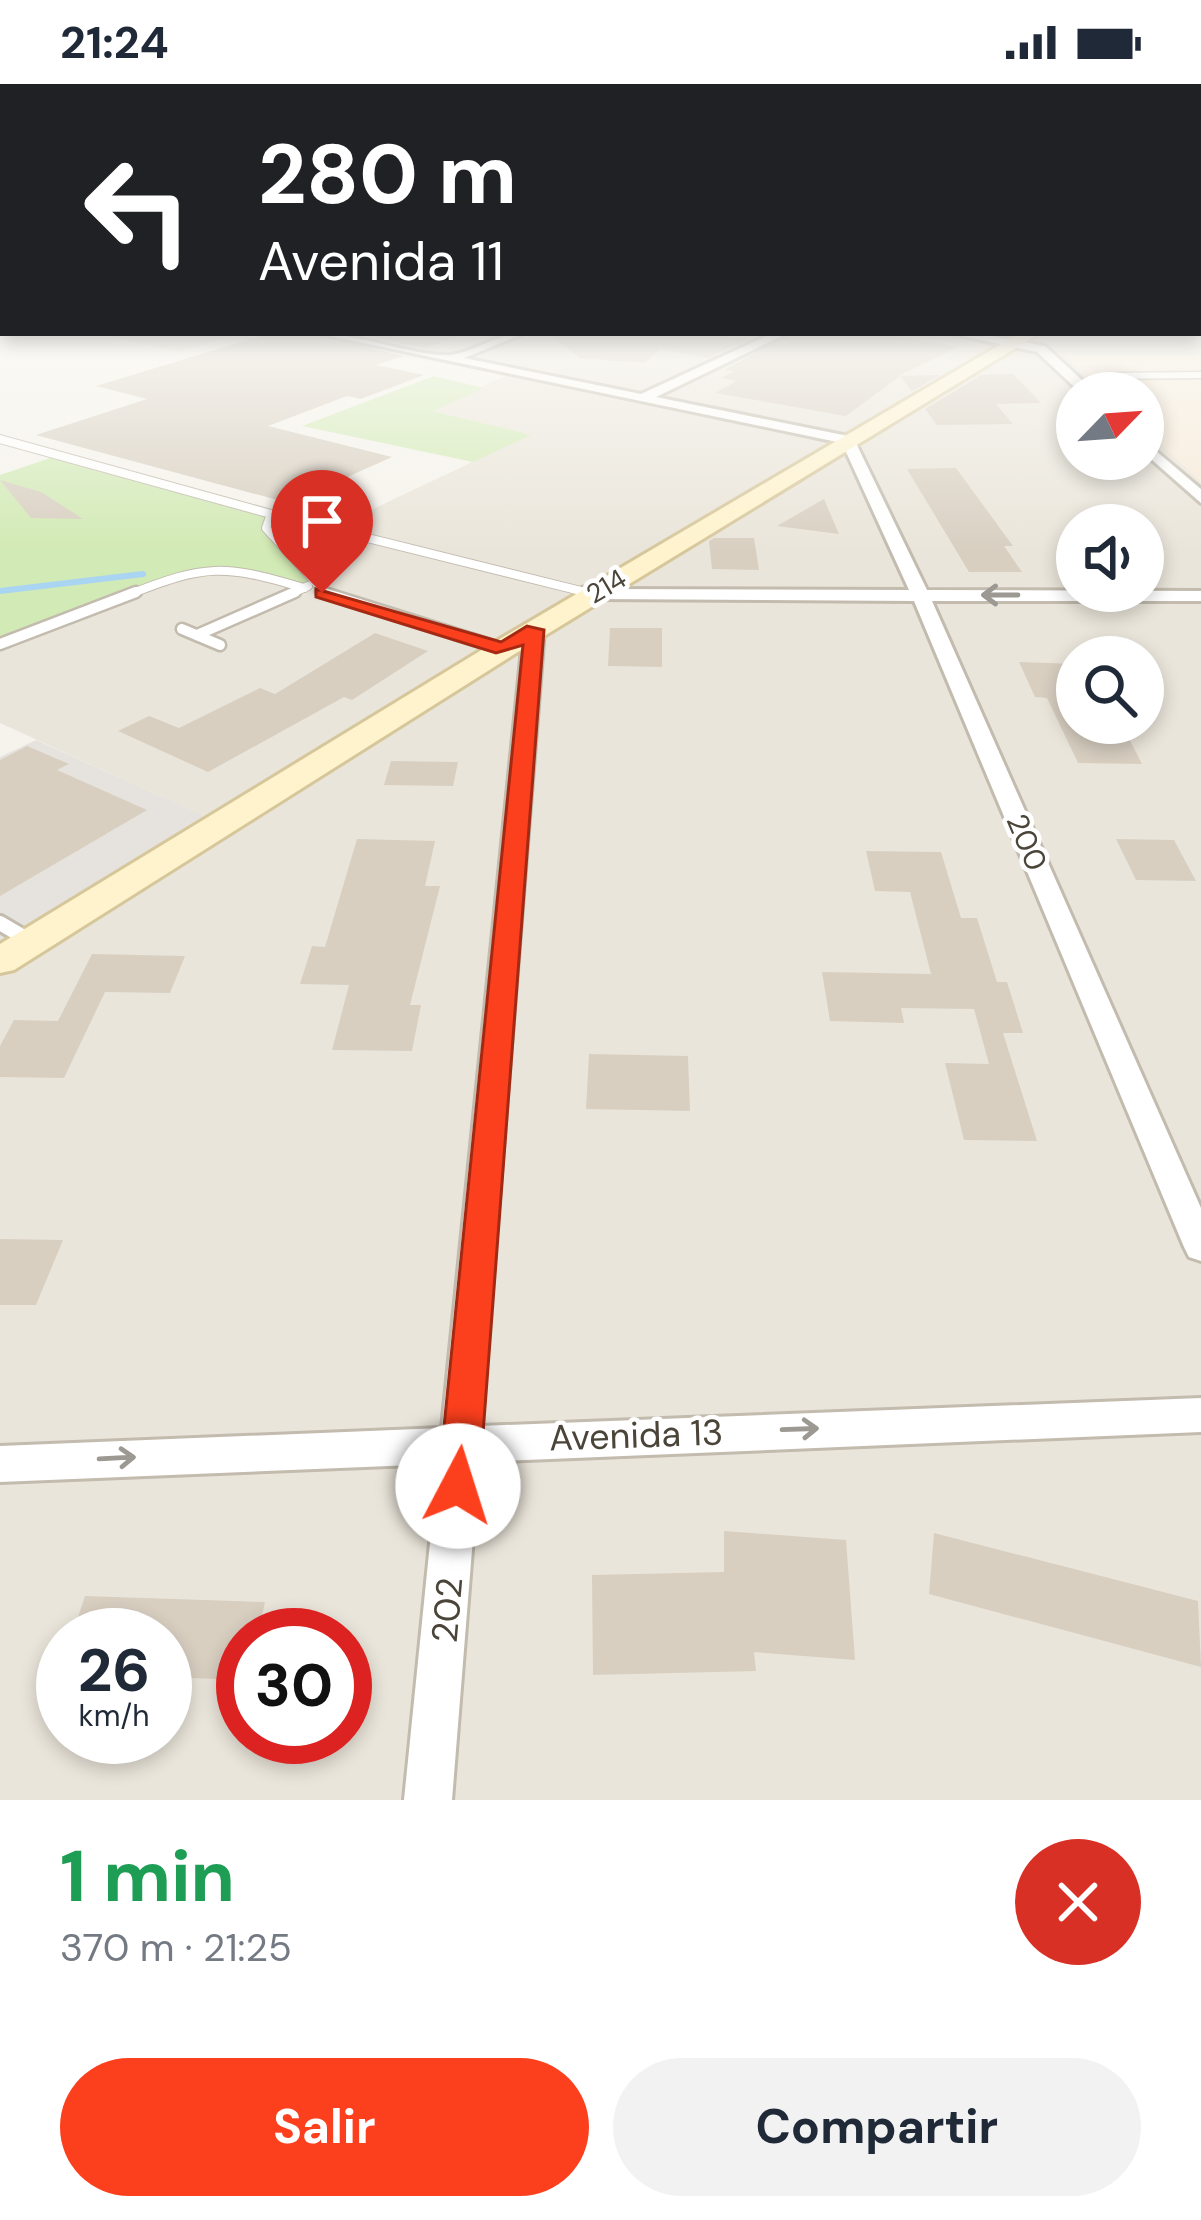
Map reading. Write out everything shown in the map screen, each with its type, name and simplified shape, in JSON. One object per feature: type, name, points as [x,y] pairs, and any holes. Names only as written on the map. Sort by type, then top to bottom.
[{"type":"street","points":[[615,392],[848,440]]},
{"type":"street","points":[[644,398],[657,392]]},
{"type":"street","name":"214","points":[[0,962],[534,630],[932,392]]},
{"type":"street","name":"200","points":[[848,440],[920,594],[1201,1247]]},
{"type":"street","points":[[1164,464],[1201,498]]},
{"type":"street","points":[[593,594],[1201,596]]},
{"type":"street","name":"202","points":[[428,1800],[534,630]]},
{"type":"street","name":"Avenida 13","points":[[0,1464],[463,1441],[1201,1415]]},
{"type":"lane","points":[[0,439],[272,514],[593,594]]},
{"type":"lane","points":[[272,514],[266,527],[308,586]]},
{"type":"lane","points":[[0,644],[197,568],[247,571],[308,586],[503,649]]},
{"type":"lane","points":[[197,635],[308,586]]},
{"type":"lane","points":[[182,628],[220,645]]},
{"type":"lane","points":[[0,922],[32,942]]},
{"type":"shaded area","points":[[470,392],[1056,392],[1056,480],[1164,480],[1164,392],[1201,392],[1201,1800],[0,1800],[0,961],[221,824],[0,723],[0,642],[182,571],[228,568],[271,514],[331,529],[529,435],[431,410]]},
{"type":"shaded area","points":[[1164,392],[1201,392],[1201,482],[1164,448]]},
{"type":"shaded area","points":[[36,740],[222,824],[0,961],[0,757]]},
{"type":"green space","points":[[392,392],[475,392],[433,411],[531,435],[473,462],[302,426]]},
{"type":"green space","points":[[53,457],[271,514],[266,528],[313,584],[304,588],[228,568],[197,568],[0,644],[0,475]]},
{"type":"building","points":[[120,392],[379,392],[361,399],[347,396],[268,426],[392,457],[289,503],[36,435],[147,399]]},
{"type":"building","points":[[717,392],[878,392],[846,416]]},
{"type":"building","points":[[953,392],[1030,392],[1041,403],[996,404],[1013,424],[937,425],[925,409]]},
{"type":"building","points":[[956,468],[1013,546],[1004,546],[1022,572],[969,572],[907,469]]},
{"type":"building","points":[[0,480],[41,492],[83,519],[31,518]]},
{"type":"building","points":[[824,499],[839,534],[777,526]]},
{"type":"building","points":[[754,538],[759,570],[712,569],[709,541]]},
{"type":"building","points":[[610,628],[662,628],[662,667],[608,666]]},
{"type":"building","points":[[375,633],[428,651],[352,700],[344,697],[208,772],[118,731],[149,716],[179,728],[260,688],[275,694]]},
{"type":"building","points":[[1019,662],[1056,663],[1056,717],[1047,698],[1035,697]]},
{"type":"building","points":[[1069,744],[1132,744],[1142,764],[1078,763]]},
{"type":"building","points":[[27,746],[69,764],[57,770],[147,810],[0,896],[0,760]]},
{"type":"building","points":[[391,761],[458,762],[453,786],[384,785]]},
{"type":"building","points":[[357,839],[435,841],[425,886],[440,886],[410,1005],[421,1005],[412,1051],[332,1050],[349,985],[300,984],[312,946],[325,947]]},
{"type":"building","points":[[1116,839],[1174,840],[1196,881],[1136,880]]},
{"type":"building","points":[[866,851],[941,852],[961,918],[977,918],[997,982],[1007,982],[1023,1033],[1003,1033],[1037,1141],[964,1140],[945,1063],[989,1064],[974,1009],[901,1008],[904,1023],[830,1021],[822,972],[931,974],[910,892],[875,891]]},
{"type":"building","points":[[92,954],[185,956],[170,993],[105,992],[64,1078],[0,1077],[0,1046],[14,1020],[58,1021]]},
{"type":"building","points":[[589,1054],[688,1056],[690,1111],[586,1109]]},
{"type":"building","points":[[0,1239],[63,1240],[36,1305],[0,1305]]},
{"type":"building","points":[[724,1531],[846,1540],[855,1660],[754,1652],[756,1671],[593,1675],[592,1575],[724,1572]]},
{"type":"building","points":[[934,1533],[1198,1601],[1201,1667],[929,1594]]},
{"type":"building","points":[[85,1596],[265,1602],[264,1608],[216,1608],[216,1679],[192,1678],[192,1608],[81,1608]]},
{"type":"waterway","points":[[0,591],[143,574]]},
{"type":"route","points":[[322,593],[503,649],[534,630],[458,1486]]}]
